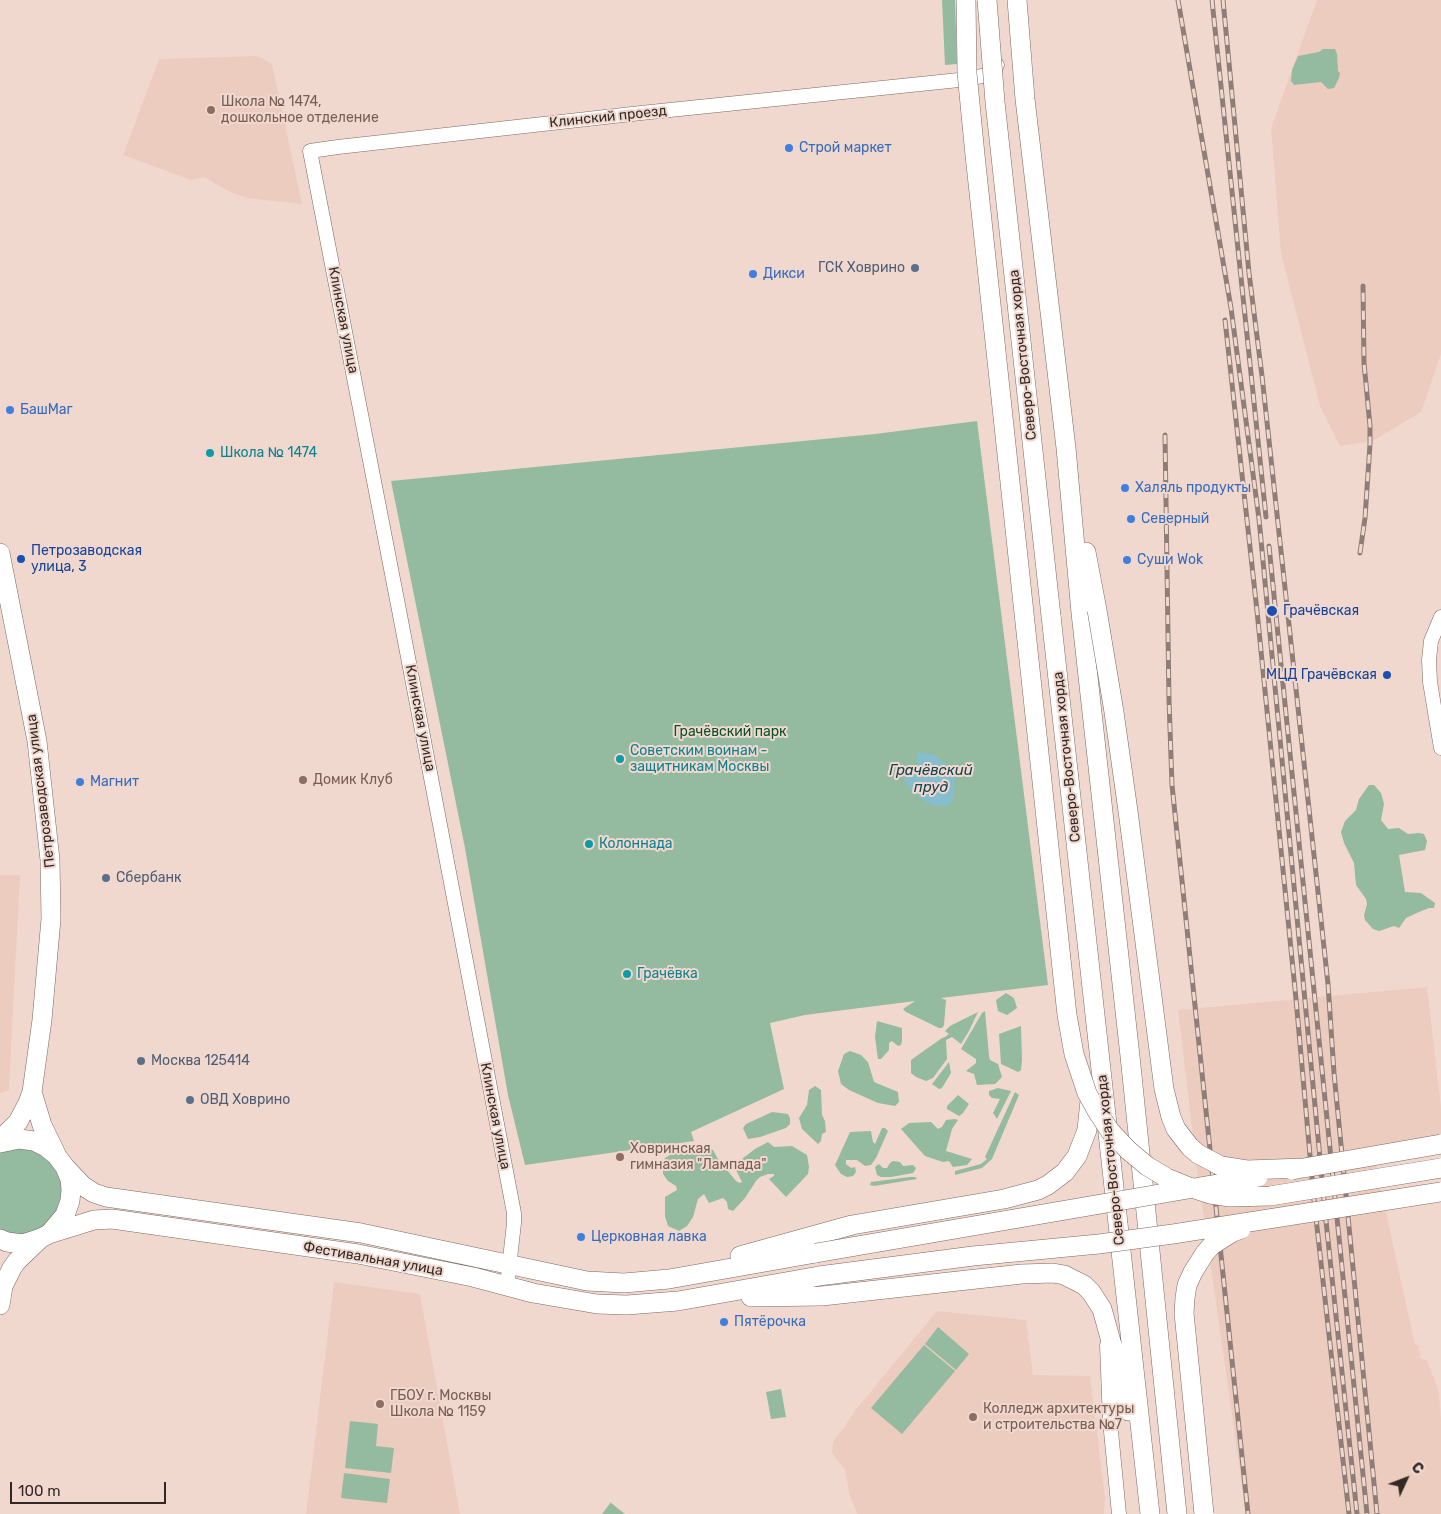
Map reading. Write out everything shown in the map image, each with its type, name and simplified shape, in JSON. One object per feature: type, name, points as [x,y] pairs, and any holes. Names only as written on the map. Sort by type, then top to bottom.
[{"type":"main road","points":[[966,0],[967,73],[975,155],[1066,1005],[1074,1054],[1087,1093],[1110,1131],[1147,1166],[1167,1178],[1210,1194],[1230,1197],[1270,1196],[1441,1168]]},
{"type":"main road","name":"Северо-Восточная хорда","points":[[987,0],[995,102],[1149,1514]]},
{"type":"main road","name":"Северо-Восточная хорда","points":[[1017,0],[1025,99],[1066,448],[1082,623],[1115,918],[1177,1514]]},
{"type":"main road","points":[[1066,448],[1097,610],[1114,712],[1164,1089],[1171,1117],[1176,1129],[1190,1147],[1198,1154],[1221,1166],[1247,1170],[1304,1168]]},
{"type":"main road","name":"Петрозаводская улица","points":[[0,553],[32,713],[47,820],[51,918],[32,1092],[18,1122],[0,1142]]},
{"type":"main road","points":[[815,1244],[865,1223],[1015,1197],[1033,1192],[1064,1172],[1077,1156],[1087,1130],[1091,1088],[1083,902]]},
{"type":"main road","name":"Петрозаводская улица","points":[[32,1092],[42,1125],[61,1161]]},
{"type":"main road","points":[[0,1142],[20,1139],[34,1141],[46,1147],[61,1161],[70,1180],[71,1190],[70,1201],[65,1215],[17,1261],[2,1281],[0,1306]]},
{"type":"main road","points":[[815,1244],[1229,1183],[1441,1144]]},
{"type":"main road","name":"Фестивальная улица","points":[[61,1161],[83,1186],[94,1193],[106,1197],[361,1233],[587,1281],[606,1283],[645,1282],[694,1275],[815,1244]]},
{"type":"main road","points":[[697,1298],[819,1276],[973,1256],[1136,1239],[1348,1208],[1441,1192]]},
{"type":"main road","points":[[1204,1514],[1184,1313],[1187,1285],[1198,1262],[1212,1245],[1233,1232],[1259,1223],[1298,1214]]},
{"type":"main road","name":"Фестивальная улица","points":[[0,1239],[23,1244],[94,1220],[112,1219],[358,1254],[473,1277],[541,1294],[597,1304],[627,1305],[697,1298]]},
{"type":"main road","points":[[697,1298],[822,1296],[1022,1274],[1053,1273],[1075,1279],[1091,1292],[1098,1301],[1106,1321],[1137,1452],[1149,1514]]},
{"type":"street","name":"Клинский проезд","points":[[310,151],[338,146],[982,77],[994,71],[999,60],[996,0]]},
{"type":"street","name":"Клинская улица","points":[[310,151],[514,1212],[506,1286]]},
{"type":"street","points":[[1441,617],[1437,622],[1431,641],[1429,660],[1430,682],[1441,748]]},
{"type":"street","points":[[1106,1321],[1110,1421],[1119,1514]]},
{"type":"shaded area","points":[[1317,0],[1441,0],[1441,354],[1421,412],[1373,441],[1340,446],[1320,406],[1281,253],[1271,128]]},
{"type":"shaded area","name":"Школа № 1474, дошкольное отделение","points":[[258,56],[272,64],[302,204],[247,198],[230,192],[204,177],[191,180],[123,155],[159,59]]},
{"type":"shaded area","points":[[0,875],[20,875],[9,1090],[0,1093]]},
{"type":"shaded area","points":[[1427,987],[1441,1107],[1441,1144],[1373,1153],[1415,1345],[1418,1345],[1421,1359],[1427,1360],[1439,1392],[1441,1420],[1441,1514],[1246,1514],[1197,1170],[1178,1010]]},
{"type":"shaded area","name":"ГБОУ г. Москвы Школа № 1159","points":[[334,1282],[420,1294],[460,1514],[306,1514]]},
{"type":"shaded area","name":"Колледж архитектуры и строительства №7","points":[[937,1311],[1026,1320],[1033,1375],[1090,1376],[1105,1497],[1104,1514],[857,1514],[849,1493],[845,1470],[832,1453],[833,1442],[854,1412]]},
{"type":"green space","points":[[942,0],[955,0],[957,64],[945,65]]},
{"type":"green space","points":[[1323,49],[1335,49],[1337,54],[1338,71],[1340,73],[1334,88],[1328,89],[1321,82],[1294,85],[1291,81],[1292,70],[1298,56],[1319,52]]},
{"type":"green space","name":"Грачёвский парк","points":[[977,421],[1048,985],[941,998],[946,1000],[944,1025],[942,1028],[903,1009],[915,1001],[805,1015],[770,1023],[784,1089],[691,1132],[694,1141],[525,1165],[508,1095],[465,848],[391,481],[875,434]]},
{"type":"green space","points":[[1369,785],[1374,785],[1381,793],[1384,804],[1381,820],[1388,829],[1399,828],[1408,834],[1424,834],[1427,841],[1425,850],[1399,855],[1405,892],[1421,893],[1435,903],[1434,908],[1429,908],[1406,918],[1399,928],[1394,926],[1379,931],[1373,929],[1365,920],[1366,899],[1356,885],[1354,863],[1341,832],[1345,821],[1356,810],[1359,799]]},
{"type":"green space","points":[[1006,993],[1014,998],[1017,1008],[1007,1015],[998,1011],[996,1000]]},
{"type":"green space","points":[[985,1011],[990,1060],[998,1064],[1002,1077],[995,1084],[977,1085],[974,1074],[966,1071],[976,1063],[976,1059],[961,1049]]},
{"type":"green space","points":[[978,1012],[961,1044],[952,1037],[946,1040],[947,1059],[933,1078],[926,1081],[911,1073],[911,1060],[949,1034],[945,1031],[950,1026]]},
{"type":"green space","points":[[877,1021],[902,1028],[901,1045],[898,1046],[892,1041],[889,1043],[889,1050],[881,1059],[878,1059],[875,1037]]},
{"type":"green space","points":[[1021,1026],[1022,1060],[1021,1070],[1018,1072],[1001,1064],[999,1034]]},
{"type":"green space","points":[[850,1051],[861,1055],[868,1062],[874,1082],[898,1092],[899,1102],[895,1106],[878,1103],[849,1090],[841,1084],[838,1071],[844,1054]]},
{"type":"green space","points":[[949,1062],[951,1073],[942,1088],[939,1089],[932,1084]]},
{"type":"green space","points":[[815,1086],[821,1090],[822,1115],[825,1121],[826,1132],[822,1134],[821,1141],[818,1144],[802,1129],[799,1118],[807,1105],[809,1090]]},
{"type":"green space","points":[[998,1088],[1011,1091],[997,1119],[993,1113],[1000,1099],[992,1098],[989,1095],[989,1091]]},
{"type":"green space","points":[[1015,1092],[1019,1095],[992,1159],[982,1168],[955,1175],[955,1171],[981,1164],[987,1159],[985,1157]]},
{"type":"green space","points":[[958,1095],[969,1104],[959,1116],[947,1109],[947,1106]]},
{"type":"green space","points":[[772,1112],[788,1114],[790,1124],[786,1128],[748,1139],[743,1128],[746,1124]]},
{"type":"green space","points":[[946,1120],[958,1120],[952,1129],[946,1151],[972,1159],[967,1165],[953,1167],[949,1161],[943,1162],[925,1156],[901,1129],[909,1123],[931,1122],[938,1129],[942,1127]]},
{"type":"green space","points":[[882,1128],[888,1131],[871,1165],[865,1166],[857,1160],[846,1160],[846,1164],[851,1168],[855,1167],[856,1172],[853,1176],[847,1177],[841,1174],[835,1165],[850,1132],[871,1131],[875,1144]]},
{"type":"green space","points":[[768,1142],[774,1147],[792,1146],[807,1155],[808,1174],[786,1197],[769,1179],[774,1174],[768,1174],[756,1181],[745,1198],[733,1211],[728,1209],[727,1202],[723,1198],[709,1203],[704,1194],[698,1199],[693,1217],[687,1226],[679,1231],[668,1226],[665,1216],[665,1197],[677,1190],[676,1186],[668,1181],[663,1174],[665,1158],[675,1152],[706,1147],[713,1150],[736,1181],[740,1183],[742,1182],[736,1170],[742,1159]]},
{"type":"green space","points":[[14,1149],[27,1149],[39,1153],[49,1160],[57,1170],[62,1182],[61,1206],[47,1227],[24,1236],[0,1232],[0,1153]]},
{"type":"green space","points":[[893,1161],[900,1162],[903,1166],[913,1165],[916,1168],[913,1173],[891,1177],[877,1175],[875,1167],[879,1164],[883,1168],[887,1168]]},
{"type":"green space","points":[[910,1177],[917,1179],[870,1185],[871,1182]]},
{"type":"green space","points":[[938,1327],[969,1354],[956,1370],[925,1344]]},
{"type":"green space","points":[[924,1345],[955,1371],[902,1434],[871,1408]]},
{"type":"green space","points":[[781,1389],[786,1417],[771,1419],[766,1392]]},
{"type":"green space","points":[[350,1421],[378,1424],[376,1446],[394,1448],[391,1473],[345,1468]]},
{"type":"green space","points":[[344,1473],[390,1479],[387,1503],[341,1498]]},
{"type":"green space","points":[[611,1503],[625,1514],[602,1514]]},
{"type":"water","name":"Грачёвский пруд","points":[[920,752],[934,755],[945,764],[955,777],[952,803],[944,806],[932,805],[911,790],[903,778],[918,765],[916,756]]},
{"type":"railway","points":[[1178,0],[1231,308],[1259,519],[1326,1221],[1357,1514]]},
{"type":"railway","points":[[1212,0],[1266,517]]},
{"type":"railway","points":[[1223,0],[1249,273],[1262,376],[1328,984],[1334,1073],[1377,1514]]},
{"type":"railway","points":[[1360,553],[1365,518],[1370,444],[1364,363],[1363,286]]},
{"type":"railway","points":[[1225,320],[1257,611],[1314,1200],[1349,1514]]},
{"type":"railway","points":[[1165,435],[1172,785],[1248,1514]]},
{"type":"railway","points":[[1269,546],[1367,1514]]},
{"type":"place","name":"Школа № 1474, дошкольное отделение","points":[[211,110]]},
{"type":"place","name":"Строй маркет","points":[[789,148]]},
{"type":"place","name":"ГСК Ховрино","points":[[915,268]]},
{"type":"place","name":"Дикси","points":[[753,274]]},
{"type":"place","name":"БашМаг","points":[[10,410]]},
{"type":"place","name":"Школа № 1474","points":[[210,453]]},
{"type":"place","name":"Халяль продукты","points":[[1125,488]]},
{"type":"place","name":"Северный","points":[[1131,519]]},
{"type":"place","name":"Петрозаводская улица, 3","points":[[21,559]]},
{"type":"place","name":"Суши Wok","points":[[1127,560]]},
{"type":"place","name":"Грачёвская","points":[[1272,611]]},
{"type":"place","name":"МЦД Грачёвская","points":[[1387,675]]},
{"type":"place","name":"Советским воинам - защитникам Москвы","points":[[620,759]]},
{"type":"place","name":"Домик Клуб","points":[[303,780]]},
{"type":"place","name":"Магнит","points":[[80,782]]},
{"type":"place","name":"Колоннада","points":[[589,844]]},
{"type":"place","name":"Сбербанк","points":[[106,878]]},
{"type":"place","name":"Грачёвка","points":[[627,974]]},
{"type":"place","name":"Москва 125414","points":[[141,1061]]},
{"type":"place","name":"ОВД Ховрино","points":[[190,1100]]},
{"type":"place","name":"Ховринская гимназия \"Лампада\"","points":[[620,1157]]},
{"type":"place","name":"Церковная лавка","points":[[581,1237]]},
{"type":"place","name":"Пятёрочка","points":[[724,1322]]},
{"type":"place","name":"ГБОУ г. Москвы Школа № 1159","points":[[380,1404]]},
{"type":"place","name":"Колледж архитектуры и строительства №7","points":[[973,1417]]}]
